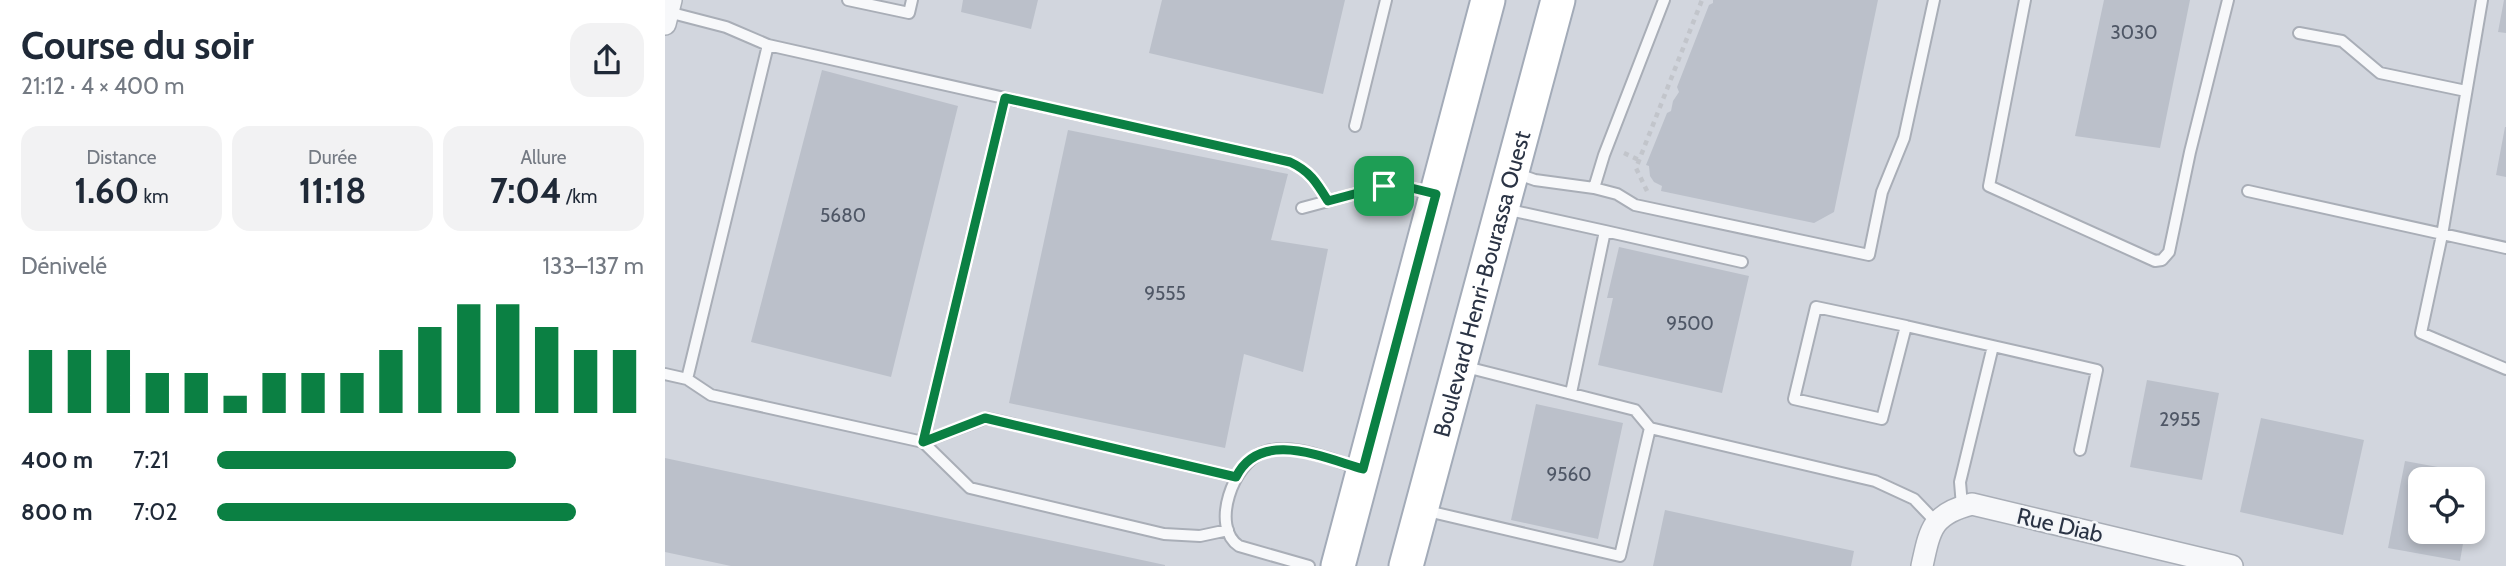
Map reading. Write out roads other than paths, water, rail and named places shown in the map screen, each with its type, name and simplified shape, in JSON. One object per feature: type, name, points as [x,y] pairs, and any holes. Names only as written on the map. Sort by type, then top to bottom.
[{"type":"main road","points":[[1338,566],[1488,0]]},
{"type":"main road","name":"Boulevard Henri-Bourassa Ouest","points":[[1406,566],[1558,0]]},
{"type":"street","name":"Rue Diab","points":[[1962,506],[1972,504],[2232,566]]},
{"type":"street","points":[[1922,566],[1936,522],[1952,509],[1962,506]]},
{"type":"lane","points":[[848,0],[909,13],[912,0]]},
{"type":"lane","points":[[1356,126],[1386,0]]},
{"type":"lane","points":[[1594,188],[1604,155],[1664,0]]},
{"type":"lane","points":[[1512,173],[1535,180],[1594,188],[1617,194],[1635,205],[1869,255],[1882,192],[1904,138],[1934,0]]},
{"type":"lane","points":[[2025,0],[1989,186],[2155,261],[2162,260],[2169,252],[2190,152],[2228,0]]},
{"type":"lane","points":[[2482,0],[2442,234],[2421,333],[2506,369]]},
{"type":"lane","points":[[668,12],[726,27],[768,45],[1290,162],[1304,168],[1314,177],[1328,201]]},
{"type":"lane","points":[[2299,33],[2342,41],[2380,73],[2466,91]]},
{"type":"lane","points":[[687,379],[768,45]]},
{"type":"lane","points":[[923,442],[1005,98]]},
{"type":"lane","points":[[1302,208],[1384,186],[1399,185],[1436,194]]},
{"type":"lane","points":[[2248,191],[2506,248]]},
{"type":"lane","points":[[1502,209],[1742,262]]},
{"type":"lane","points":[[1571,393],[1605,231]]},
{"type":"lane","points":[[1906,326],[1882,419],[1794,399],[1816,307],[1906,326],[2097,370],[2080,450]]},
{"type":"lane","points":[[1962,506],[1960,482],[1993,346]]},
{"type":"lane","points":[[1460,365],[1635,410],[1650,428],[1875,481],[1914,499],[1936,522]]},
{"type":"lane","points":[[665,374],[687,379],[711,395],[923,442],[970,488],[1164,534],[1200,536],[1227,530]]},
{"type":"lane","points":[[923,442],[985,418],[1236,477]]},
{"type":"lane","points":[[1421,510],[1621,556],[1650,428]]},
{"type":"lane","points":[[1309,566],[1239,546],[1232,541],[1227,530],[1227,511],[1236,477],[1251,457],[1265,451],[1281,449],[1363,469]]}]
